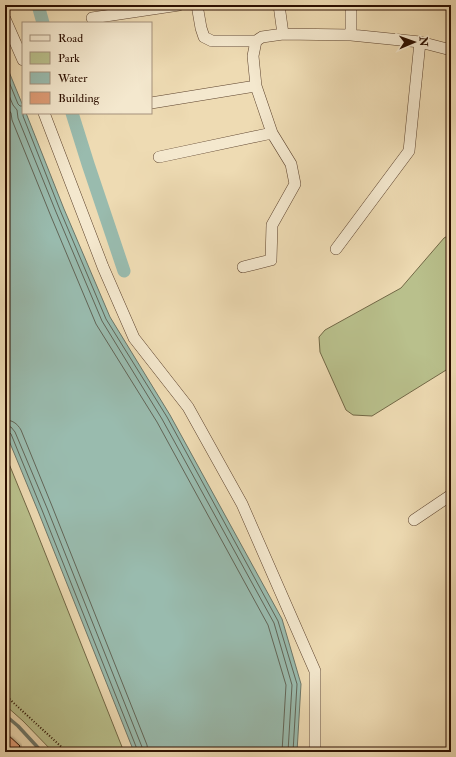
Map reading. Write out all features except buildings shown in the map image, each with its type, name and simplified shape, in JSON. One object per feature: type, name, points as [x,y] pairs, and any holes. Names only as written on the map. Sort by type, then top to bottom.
[{"type":"street","points":[[92,18],[179,5]]},
{"type":"street","points":[[197,5],[204,37],[212,41],[256,41],[262,38],[283,34],[351,35],[420,42],[451,50]]},
{"type":"street","points":[[279,5],[283,34]]},
{"type":"street","points":[[351,5],[351,35]]},
{"type":"street","points":[[5,19],[22,58]]},
{"type":"street","points":[[243,267],[271,260],[272,225],[295,184],[291,164],[272,133],[256,86],[252,56],[256,41]]},
{"type":"street","points":[[336,249],[409,151],[420,42]]},
{"type":"street","points":[[152,103],[256,86]]},
{"type":"street","points":[[44,114],[103,267],[134,338],[188,407],[242,504],[315,671],[315,752]]},
{"type":"street","points":[[159,157],[272,133]]},
{"type":"street","points":[[414,520],[451,495]]},
{"type":"path","points":[[5,695],[67,752]]},
{"type":"green space","points":[[451,234],[451,367],[372,416],[353,415],[346,410],[320,352],[319,337],[325,330],[401,288],[444,238]]},
{"type":"green space","points":[[5,454],[124,752],[53,752],[5,705]]},
{"type":"water","points":[[5,62],[22,104],[22,114],[26,114],[64,209],[110,317],[170,415],[282,619],[301,684],[297,752],[134,752],[5,431]]},
{"type":"waterway","points":[[38,5],[43,22]]},
{"type":"waterway","points":[[72,114],[124,271]]},
{"type":"waterway","points":[[5,715],[18,726],[42,752]]}]
